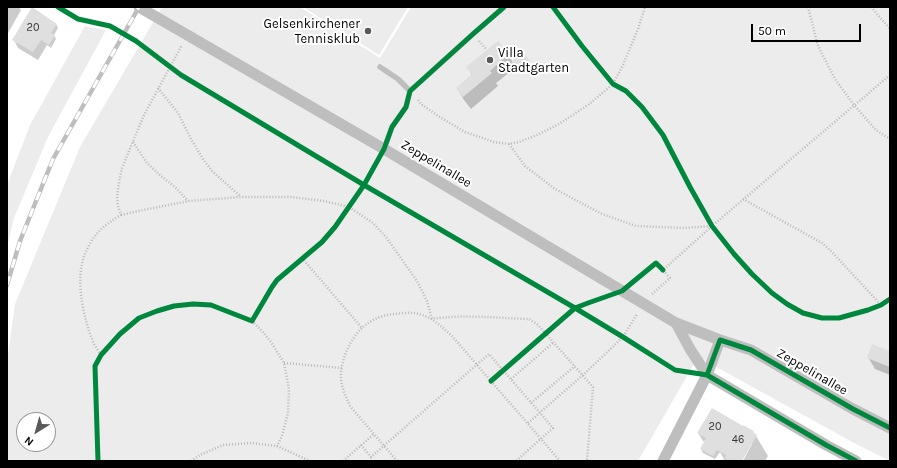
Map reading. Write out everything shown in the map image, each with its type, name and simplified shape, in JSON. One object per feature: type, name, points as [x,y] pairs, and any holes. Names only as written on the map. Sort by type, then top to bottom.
[{"type":"street","name":"Zeppelinallee","points":[[139,7],[384,149],[676,323],[751,350],[853,409],[890,428]]},
{"type":"street","points":[[676,323],[690,349],[707,375],[856,461]]},
{"type":"street","points":[[663,461],[707,375],[720,340]]},
{"type":"lane","points":[[384,149],[392,127],[406,107],[410,91],[504,7]]},
{"type":"lane","points":[[380,67],[398,78],[410,91]]},
{"type":"path","points":[[553,7],[613,84],[626,91],[642,107],[663,135],[712,226],[734,254],[772,293],[803,313],[822,318],[839,318],[868,310],[881,305],[890,299]]},
{"type":"path","points":[[410,91],[421,104],[465,132],[494,142],[509,144],[531,138],[559,124],[613,84],[623,65],[638,29],[645,7]]},
{"type":"path","points":[[808,7],[818,46],[835,79],[854,105],[876,130],[890,139]]},
{"type":"path","points":[[871,7],[890,29]]},
{"type":"path","points":[[121,215],[117,197],[122,168],[144,115],[187,35]]},
{"type":"path","points":[[528,423],[624,337],[643,303],[670,278],[663,270],[743,199],[890,75]]},
{"type":"path","points":[[158,88],[178,113],[191,139],[212,171],[240,197]]},
{"type":"path","points":[[133,142],[148,163],[189,201]]},
{"type":"path","points":[[509,144],[525,166],[555,189],[602,214],[636,226],[684,228],[712,226]]},
{"type":"path","points":[[101,355],[93,340],[84,315],[81,278],[82,264],[85,253],[90,244],[100,229],[121,215],[189,201],[240,197],[291,197],[349,207],[373,223],[386,237],[417,281],[427,301],[432,319]]},
{"type":"path","points":[[743,199],[822,243],[881,305]]},
{"type":"path","points":[[302,258],[362,328]]},
{"type":"path","points":[[98,461],[95,366],[101,355],[120,334],[139,318],[174,306],[193,304],[211,306],[252,321],[271,342],[284,363],[288,389],[288,413],[278,446]]},
{"type":"path","points":[[398,461],[350,406],[345,396],[341,379],[345,356],[351,343],[362,328],[385,315],[403,312],[419,314],[432,319],[442,326],[560,461]]},
{"type":"path","points":[[432,319],[447,316],[464,316],[529,320],[538,325],[594,387],[587,461]]},
{"type":"path","points":[[511,379],[554,342]]},
{"type":"path","points":[[361,445],[371,457],[489,354],[553,428],[516,461]]},
{"type":"path","points":[[284,363],[342,368]]},
{"type":"path","points":[[531,403],[575,366]]},
{"type":"path","points":[[343,461],[374,434]]},
{"type":"path","points":[[191,461],[200,455],[223,445],[251,442],[278,446],[310,461]]},
{"type":"shaded area","points":[[162,7],[300,7],[380,58],[411,7],[890,7],[890,461],[856,444],[698,357],[638,461],[7,461],[7,362],[15,304],[80,147]]},
{"type":"shaded area","name":"Gelsenkirchener Tennisklub","points":[[303,7],[408,7],[379,55]]},
{"type":"shaded area","points":[[85,26],[106,30],[48,137],[14,218],[7,247],[7,185],[30,125]]},
{"type":"building","points":[[32,7],[57,24],[51,33],[55,35],[49,45],[41,40],[33,52],[12,40]]},
{"type":"building","points":[[498,41],[509,54],[490,71],[492,73],[463,97],[456,88],[472,74],[466,67]]},
{"type":"building","points":[[521,50],[530,61],[519,70],[512,62],[516,58],[514,56]]},
{"type":"building","points":[[872,344],[890,351],[890,367],[867,358]]},
{"type":"building","points":[[712,408],[754,431],[753,432],[757,435],[742,461],[736,461],[733,459],[730,461],[725,458],[726,455],[717,450],[713,456],[700,449],[706,438],[697,433]]},
{"type":"railway","points":[[7,285],[20,241],[53,159],[139,7]]},
{"type":"cycle path","points":[[58,7],[78,19],[110,26],[136,41],[181,75],[364,185],[575,308],[675,370],[707,375],[856,461]]},
{"type":"cycle path","points":[[98,461],[95,366],[101,355],[120,334],[139,318],[174,306],[193,304],[211,305],[252,321],[277,280],[322,242],[335,227],[364,185],[384,149],[392,127],[406,107],[410,91],[504,7]]},
{"type":"cycle path","points":[[553,7],[613,84],[626,91],[642,107],[663,135],[712,226],[734,254],[772,293],[803,313],[822,318],[839,318],[868,310],[881,305],[890,299]]},
{"type":"cycle path","points":[[491,381],[575,308],[622,291],[656,263],[663,270]]},
{"type":"cycle path","points":[[707,375],[720,340],[751,350],[853,409],[890,428]]},
{"type":"place","name":"Gelsenkirchener Tennisklub","points":[[368,31]]},
{"type":"place","name":"Villa Stadtgarten","points":[[490,60]]}]
